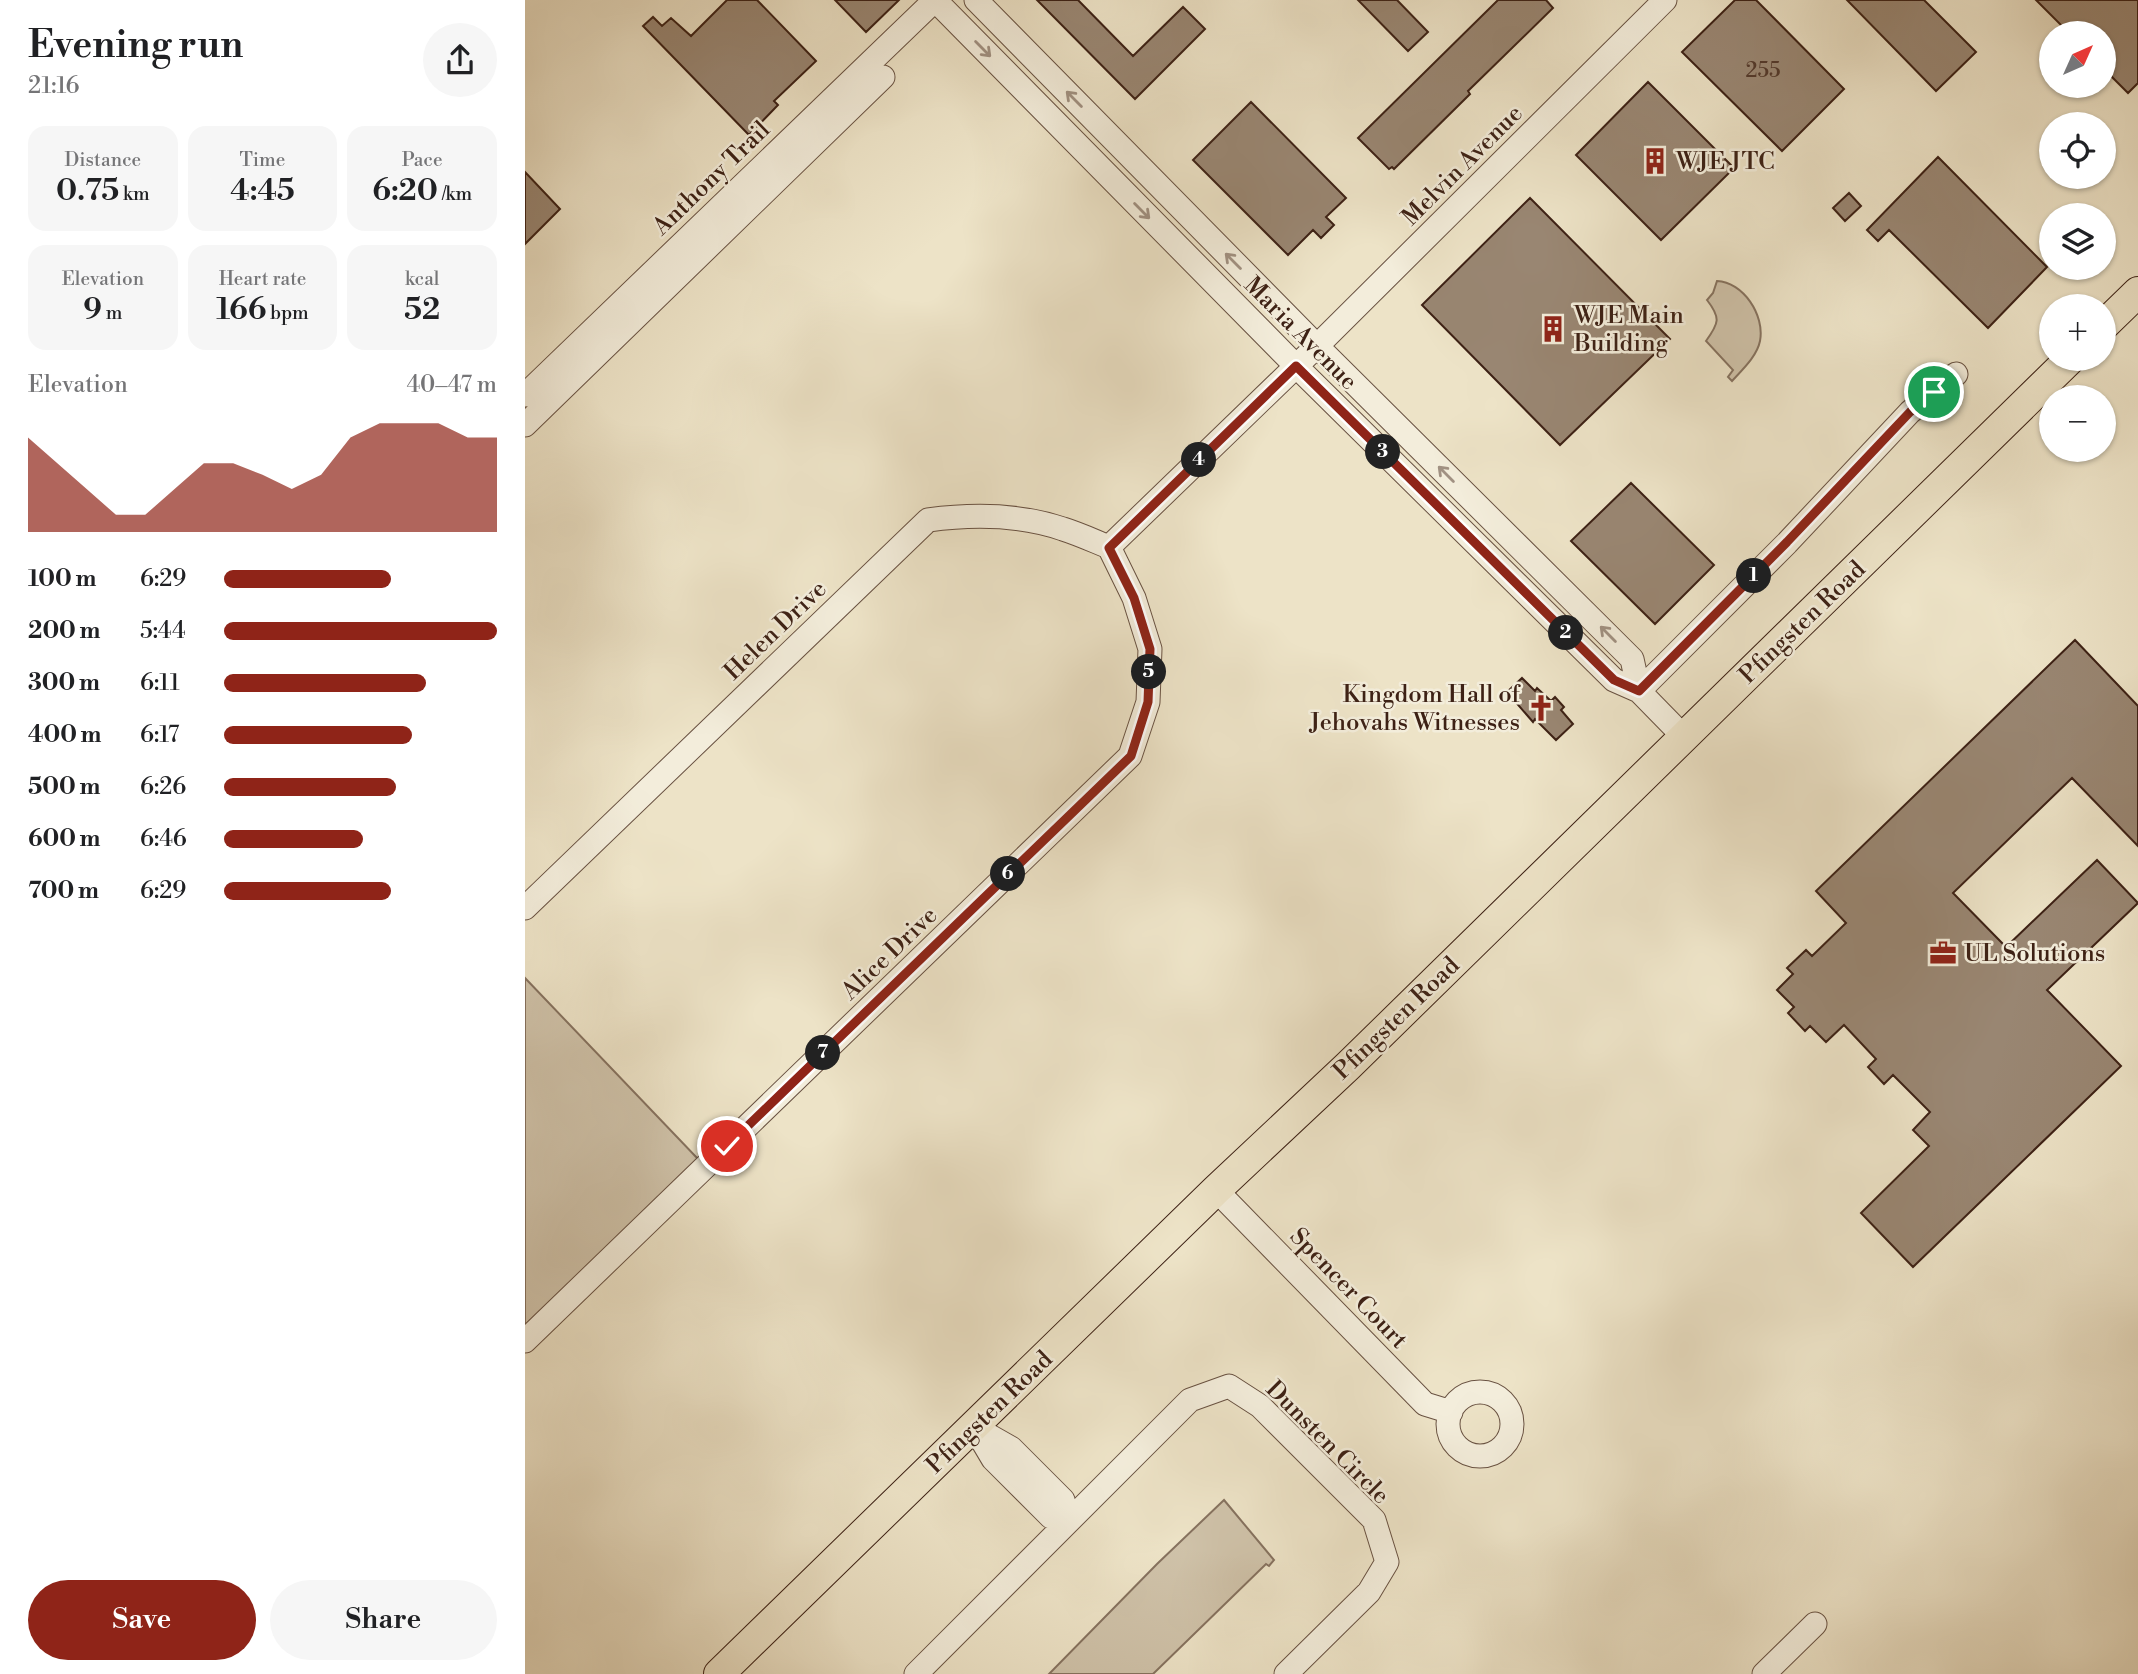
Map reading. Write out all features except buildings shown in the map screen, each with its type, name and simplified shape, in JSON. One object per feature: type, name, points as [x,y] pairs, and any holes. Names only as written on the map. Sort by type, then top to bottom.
[{"type":"main road","points":[[2116,313],[2138,292]]},
{"type":"main road","name":"Pfingsten Road","points":[[719,1674],[1216,1190],[1348,1066],[2058,371]]},
{"type":"street","name":"Maria Avenue","points":[[935,0],[1296,366],[1614,680],[1639,691],[1684,737]]},
{"type":"street","name":"Anthony Trail","points":[[525,395],[935,0]]},
{"type":"street","name":"Maria Avenue","points":[[976,0],[1317,346],[1632,659],[1639,691]]},
{"type":"street","name":"Melvin Avenue","points":[[1109,548],[1317,346],[1665,0]]},
{"type":"street","name":"Anthony Trail","points":[[525,425],[883,76]]},
{"type":"street","points":[[1639,691],[1778,551],[1910,412],[1956,374]]},
{"type":"street","name":"Helen Drive","points":[[525,908],[928,520],[969,515],[1015,518],[1062,528],[1109,548]]},
{"type":"street","name":"Alice Drive","points":[[525,1341],[1131,756],[1148,702],[1150,649],[1134,598],[1109,548]]},
{"type":"street","name":"Spencer Court","points":[[1216,1190],[1425,1404],[1451,1412]]},
{"type":"street","name":"Dunsten Circle","points":[[916,1674],[1190,1400],[1229,1386],[1261,1406],[1374,1520],[1387,1562],[1369,1592],[1286,1674]]},
{"type":"street","points":[[974,1427],[993,1459],[1051,1517],[1068,1521]]},
{"type":"street","points":[[1764,1674],[1815,1624]]},
{"type":"shaded area","points":[[1717,281],[1735,287],[1743,294],[1755,311],[1761,331],[1756,352],[1732,381],[1728,377],[1733,370],[1706,341],[1717,320],[1715,311],[1707,300]]},
{"type":"shaded area","points":[[525,978],[699,1160],[525,1329]]},
{"type":"shaded area","points":[[1224,1500],[1274,1560],[1269,1566],[1266,1564],[1153,1674],[1049,1674],[1157,1564]]},
{"type":"place","name":"WJE JTC","points":[[1655,161]]},
{"type":"place","name":"WJE Main Building","points":[[1553,329]]},
{"type":"place","name":"Kingdom Hall of Jehovahs Witnesses","points":[[1541,708]]},
{"type":"place","name":"UL Solutions","points":[[1943,953]]},
{"type":"route","points":[[727,1146],[1131,756],[1148,702],[1150,649],[1134,598],[1109,548],[1296,366],[1614,680],[1639,691],[1787,542],[1910,412],[1934,392]]}]
